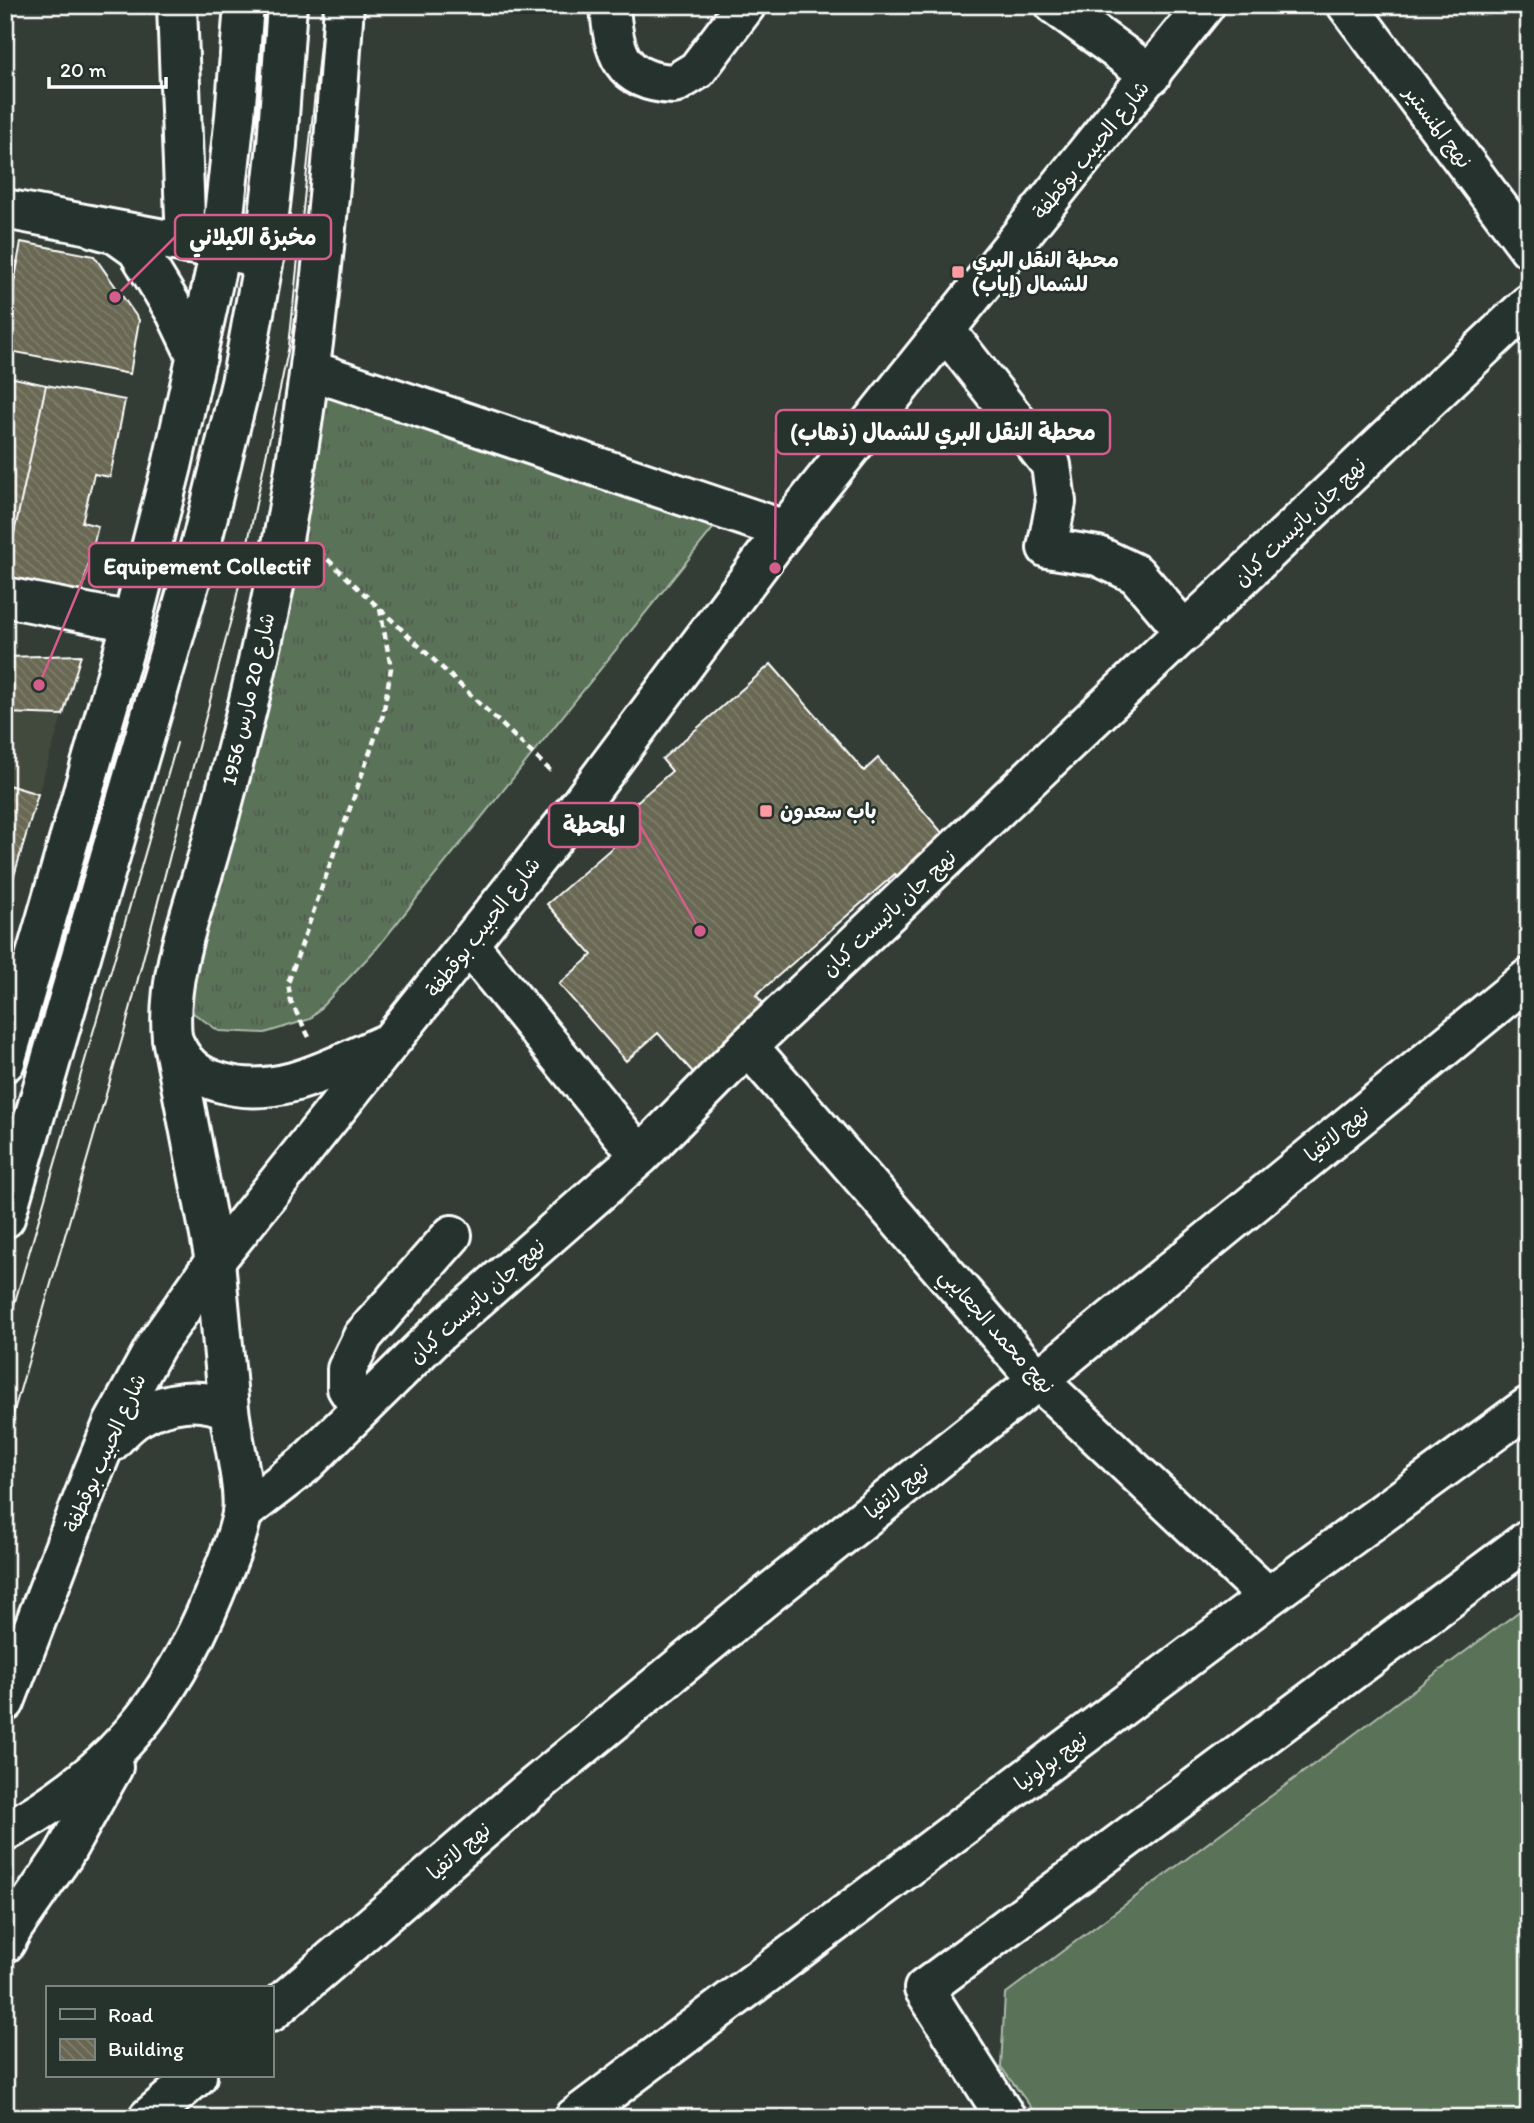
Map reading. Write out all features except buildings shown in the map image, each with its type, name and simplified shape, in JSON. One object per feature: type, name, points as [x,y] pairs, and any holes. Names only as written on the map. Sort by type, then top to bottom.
[{"type":"street","points":[[5,1062],[132,622],[197,357],[202,247],[177,5]]},
{"type":"street","points":[[202,247],[235,116],[244,5]]},
{"type":"street","points":[[5,1218],[203,536],[240,383],[264,258],[277,145],[287,5]]},
{"type":"street","name":"شارع 20 مارس 1956","points":[[229,1403],[215,1261],[172,1038],[172,1004],[182,948],[230,779],[288,522],[310,370],[329,195],[344,5]]},
{"type":"street","points":[[610,5],[611,24],[621,60],[628,69],[645,80],[674,85],[697,70],[746,5]]},
{"type":"street","points":[[1055,5],[1151,75]]},
{"type":"street","name":"شارع الحبيب بوقطفة","points":[[5,1702],[92,1475],[135,1379],[215,1261],[582,802],[785,530],[1205,5]]},
{"type":"street","name":"نهج المنستير","points":[[1347,5],[1529,248]]},
{"type":"street","points":[[5,209],[264,258]]},
{"type":"street","points":[[95,228],[116,234],[137,249],[176,313],[197,357]]},
{"type":"street","name":"نهج جان باتيست كبان","points":[[242,1513],[304,1465],[436,1335],[640,1156],[748,1046],[1529,304]]},
{"type":"street","points":[[946,331],[1051,465],[1056,502],[1047,548],[1098,556],[1136,574],[1185,632]]},
{"type":"street","points":[[310,370],[785,530]]},
{"type":"street","points":[[5,597],[132,622]]},
{"type":"street","points":[[469,945],[640,1156]]},
{"type":"street","name":"نهج لاتفيا","points":[[273,2010],[525,1794],[761,1600],[1038,1380],[1529,978]]},
{"type":"street","points":[[5,1832],[61,1799],[95,1772],[129,1737],[180,1667],[199,1630],[242,1513],[229,1403],[228,1324],[240,1274],[248,1258],[389,1068],[425,1001]]},
{"type":"street","points":[[172,1038],[191,1070],[205,1079],[250,1089],[303,1080],[393,1041]]},
{"type":"street","name":"نهج محمد الجعايبي","points":[[748,1046],[1038,1380],[1268,1597]]},
{"type":"street","points":[[361,1409],[347,1388],[348,1369],[363,1336],[452,1235]]},
{"type":"street","points":[[92,1475],[110,1444],[139,1416],[158,1408],[192,1401],[229,1403]]},
{"type":"street","name":"نهج بولونيا","points":[[584,2115],[1268,1597],[1529,1406]]},
{"type":"street","points":[[1006,2118],[923,1989],[1529,1539]]},
{"type":"street","points":[[5,1943],[62,1856],[129,1737]]},
{"type":"street","points":[[149,2118],[195,2078]]},
{"type":"path","points":[[288,522],[582,802]]},
{"type":"path","points":[[326,1070],[291,1002],[288,983],[383,715],[391,668],[380,609]]},
{"type":"shaded area","points":[[81,655],[38,794],[5,903],[5,657]]},
{"type":"green space","points":[[341,379],[719,521],[377,948],[310,1019],[265,1033],[219,1031],[189,1010],[323,396]]},
{"type":"green space","points":[[1529,1604],[1529,2118],[1039,2118],[1001,2067],[1005,1994]]},
{"type":"tram line","points":[[5,1442],[125,1029],[235,604],[289,346],[324,5]]},
{"type":"tram line","points":[[5,1336],[177,743]]},
{"type":"place","name":"محطة النقل البري للشمال (إياب)","points":[[958,272]]},
{"type":"place","name":"مخبزة الكيلاني","points":[[115,297]]},
{"type":"place","name":"محطة النقل البري للشمال (ذهاب)","points":[[775,568]]},
{"type":"place","name":"Equipement Collectif","points":[[39,685]]},
{"type":"place","name":"باب سعدون","points":[[766,811]]},
{"type":"place","name":"المحطة","points":[[700,931]]}]
